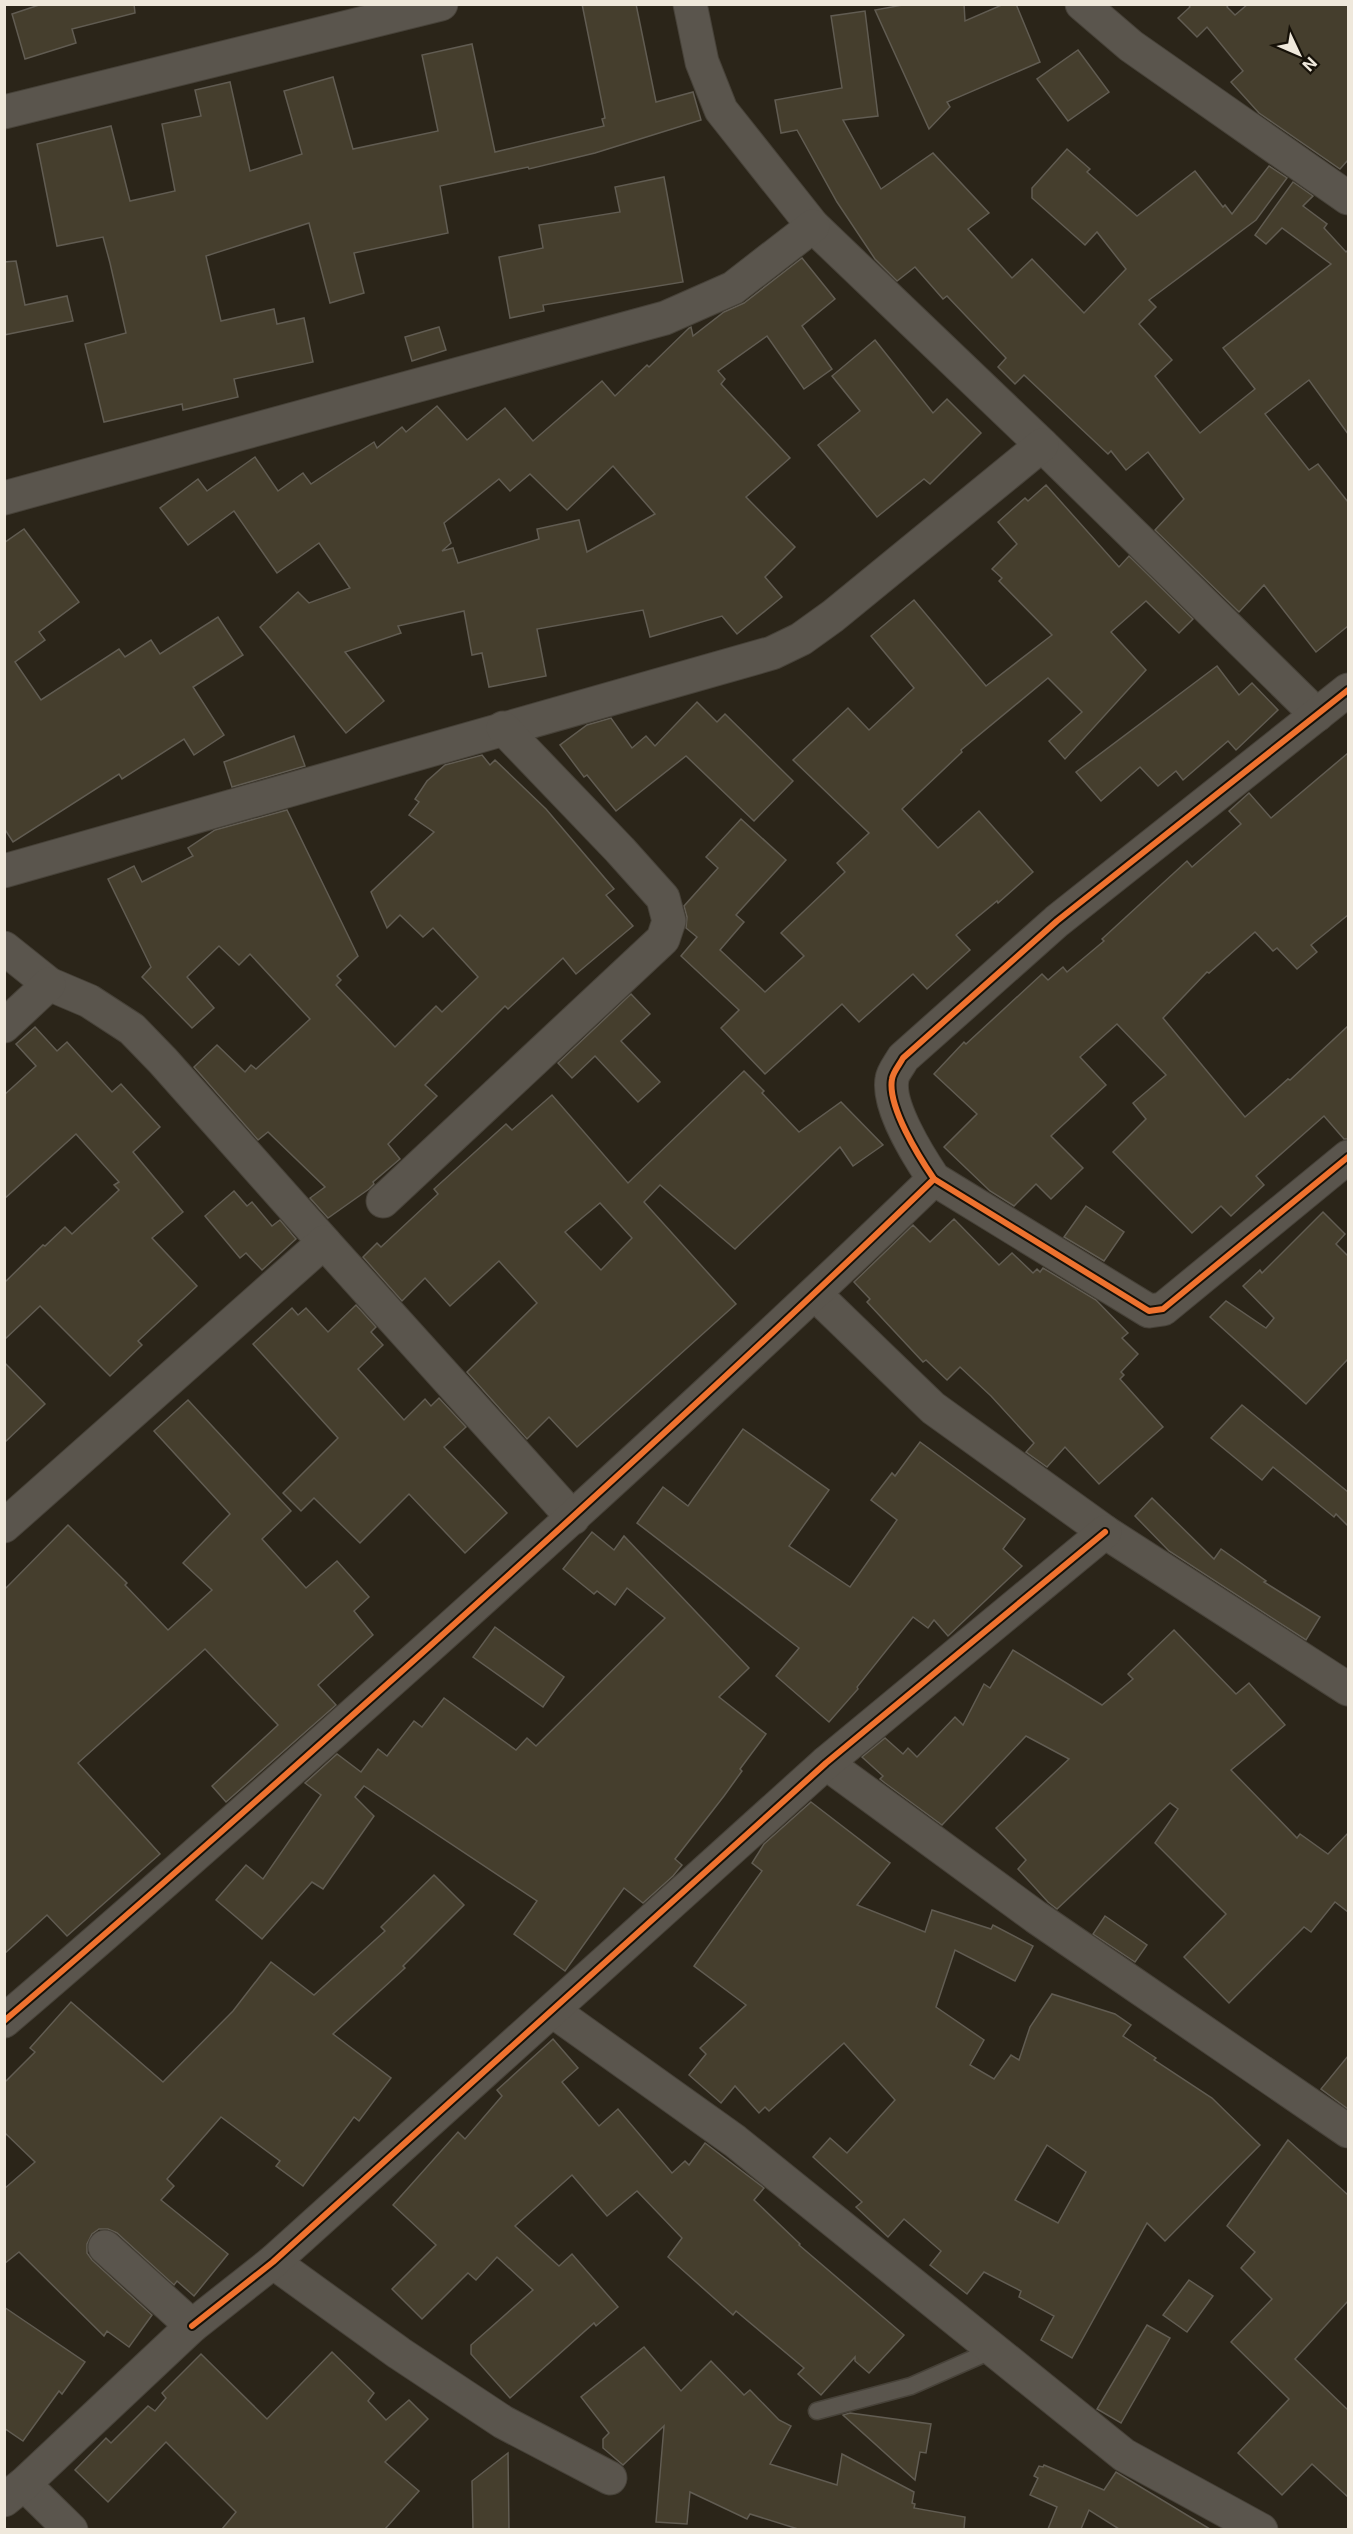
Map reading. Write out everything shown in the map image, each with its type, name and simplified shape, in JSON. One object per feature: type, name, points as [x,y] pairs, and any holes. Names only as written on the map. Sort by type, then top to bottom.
[{"type":"street","points":[[4,112],[441,4]]},
{"type":"street","points":[[690,4],[702,62],[721,110],[813,226],[1042,444],[1317,715]]},
{"type":"street","points":[[1082,4],[1131,46],[1348,198]]},
{"type":"street","points":[[4,498],[665,318],[733,288],[813,226]]},
{"type":"street","points":[[4,871],[772,653],[801,639],[842,609],[1042,444]]},
{"type":"street","points":[[1348,690],[1057,921],[903,1058],[892,1079],[895,1104],[916,1152],[934,1179],[1149,1311],[1163,1309],[1348,1157]]},
{"type":"street","points":[[383,1202],[663,939],[669,921],[663,898],[503,728]]},
{"type":"street","points":[[4,948],[49,984],[89,1001],[132,1029],[164,1061],[573,1518]]},
{"type":"street","points":[[4,1026],[49,984]]},
{"type":"street","points":[[4,2021],[166,1883],[573,1518],[815,1294],[934,1179]]},
{"type":"street","points":[[4,1526],[324,1242]]},
{"type":"street","points":[[815,1294],[933,1408],[1105,1532],[1348,1689]]},
{"type":"street","points":[[71,2529],[14,2492],[192,2326],[273,2262],[826,1763],[1105,1532]]},
{"type":"street","points":[[826,1763],[1036,1917],[1348,2131]]},
{"type":"street","points":[[553,2011],[735,2141],[1124,2455],[1261,2529]]},
{"type":"street","points":[[105,2247],[192,2326]]},
{"type":"street","points":[[273,2262],[399,2353],[503,2422],[610,2478]]},
{"type":"lane","points":[[817,2411],[911,2386],[993,2350]]},
{"type":"building","points":[[42,4],[134,4],[135,13],[72,29],[76,43],[25,59],[12,14]]},
{"type":"building","points":[[582,4],[636,4],[656,102],[693,92],[701,120],[595,153],[529,169],[528,167],[440,186],[448,233],[354,253],[364,293],[330,303],[309,223],[206,256],[221,321],[274,309],[277,324],[304,318],[313,362],[234,379],[238,397],[183,410],[182,404],[104,422],[85,344],[126,333],[110,263],[103,237],[57,246],[37,144],[111,126],[130,201],[175,191],[162,124],[201,116],[195,90],[230,82],[250,171],[302,154],[284,91],[333,77],[353,149],[438,131],[422,55],[472,44],[495,152],[604,126],[602,119],[605,118]]},
{"type":"building","points":[[908,4],[964,4],[965,21],[1004,4],[1016,4],[1040,62],[947,102],[950,107],[929,129],[875,10]]},
{"type":"building","points":[[1188,4],[1229,4],[1227,7],[1235,15],[1248,4],[1348,4],[1348,160],[1340,169],[1259,113],[1231,82],[1243,71],[1207,27],[1197,37],[1178,18],[1190,7]]},
{"type":"building","points":[[865,11],[878,116],[843,120],[881,189],[933,153],[989,213],[968,229],[1012,278],[1032,259],[1084,313],[1126,269],[1097,232],[1085,245],[1032,198],[1032,188],[1067,149],[1090,169],[1087,172],[1137,216],[1195,171],[1223,207],[1225,205],[1232,214],[1269,166],[1287,178],[1256,220],[1149,300],[1156,307],[1139,324],[1172,360],[1155,376],[1200,433],[1255,389],[1223,348],[1331,264],[1282,228],[1266,244],[1255,235],[1293,182],[1313,196],[1303,206],[1327,224],[1324,228],[1346,252],[1348,250],[1348,434],[1309,380],[1265,414],[1309,470],[1318,464],[1348,502],[1348,626],[1316,652],[1264,585],[1239,612],[1155,530],[1184,499],[1148,452],[1126,470],[1111,451],[1108,454],[1024,375],[1015,384],[998,367],[1006,358],[947,296],[943,299],[915,267],[897,281],[875,259],[837,202],[797,130],[781,133],[775,100],[842,88],[831,16]]},
{"type":"building","points":[[1078,50],[1109,92],[1068,121],[1037,79]]},
{"type":"building","points":[[664,177],[683,282],[543,305],[544,311],[510,318],[499,257],[543,248],[539,225],[620,212],[615,187]]},
{"type":"building","points":[[802,258],[835,299],[802,326],[832,369],[804,389],[767,336],[718,371],[725,379],[721,384],[790,458],[746,497],[795,547],[765,577],[782,597],[737,634],[722,616],[650,637],[643,610],[537,629],[546,676],[489,687],[482,653],[472,655],[464,611],[398,626],[401,633],[345,652],[384,701],[346,733],[260,627],[298,592],[309,603],[350,588],[319,543],[277,573],[234,511],[188,545],[160,508],[198,479],[207,491],[255,457],[278,491],[303,473],[311,484],[374,442],[377,448],[402,427],[406,432],[437,406],[467,440],[505,408],[533,441],[602,381],[615,396],[689,328],[691,327],[693,336],[724,312],[744,303]],"holes":[[[613,466],[655,514],[587,552],[579,520],[537,529],[539,539],[458,563],[453,548],[442,551],[451,543],[444,523],[499,479],[510,491],[530,474],[567,510]]]},
{"type":"building","points":[[16,261],[25,305],[67,296],[73,321],[4,335],[4,262]]},
{"type":"building","points":[[439,327],[446,350],[412,361],[405,337]]},
{"type":"building","points":[[875,340],[933,413],[947,399],[981,433],[930,484],[924,479],[877,517],[818,445],[860,411],[832,376]]},
{"type":"building","points":[[1046,485],[1119,567],[1129,556],[1193,619],[1179,633],[1146,601],[1111,632],[1146,670],[1065,759],[1049,741],[1082,712],[1048,678],[961,750],[962,752],[902,809],[938,848],[979,811],[1033,872],[998,903],[997,901],[956,935],[970,950],[927,989],[913,974],[859,1022],[842,1004],[765,1074],[721,1028],[739,1010],[681,956],[697,937],[686,928],[687,917],[684,906],[718,868],[706,857],[741,819],[786,860],[736,915],[744,922],[720,950],[765,992],[804,956],[781,933],[845,872],[837,863],[869,833],[793,760],[848,708],[869,730],[914,688],[871,636],[914,600],[986,686],[1052,635],[999,581],[1002,578],[992,569],[1017,544],[998,522],[1025,498],[1028,501]]},
{"type":"building","points":[[24,529],[79,602],[39,632],[45,640],[15,662],[41,700],[119,649],[125,657],[151,640],[160,654],[218,617],[243,655],[193,687],[224,735],[194,755],[184,739],[122,779],[119,774],[13,842],[4,828],[4,543]]},
{"type":"building","points":[[1217,666],[1239,695],[1252,683],[1278,710],[1236,750],[1228,741],[1183,780],[1176,771],[1158,786],[1140,767],[1101,801],[1076,772]]},
{"type":"building","points":[[697,702],[717,722],[725,714],[793,781],[754,821],[686,756],[616,811],[587,775],[584,777],[560,745],[587,725],[611,718],[632,748],[646,736],[655,746]]},
{"type":"building","points":[[294,736],[305,766],[232,787],[224,762]]},
{"type":"building","points":[[1348,753],[1348,915],[1311,945],[1317,952],[1297,969],[1277,948],[1273,951],[1255,932],[1209,973],[1207,972],[1163,1018],[1245,1117],[1288,1079],[1290,1080],[1348,1026],[1348,1139],[1344,1139],[1324,1116],[1256,1176],[1264,1185],[1231,1216],[1221,1206],[1192,1233],[1113,1152],[1146,1119],[1133,1103],[1166,1075],[1117,1024],[1080,1057],[1106,1085],[1051,1136],[1083,1168],[1051,1199],[1036,1184],[1014,1206],[990,1191],[944,1147],[977,1114],[934,1074],[964,1042],[966,1044],[1042,974],[1048,980],[1063,967],[1067,972],[1104,941],[1102,939],[1187,861],[1192,867],[1241,824],[1229,811],[1249,793],[1271,818]]},
{"type":"building","points":[[482,755],[490,765],[495,760],[546,809],[614,889],[606,895],[633,926],[576,974],[563,958],[508,1009],[505,1006],[425,1085],[437,1096],[388,1144],[400,1159],[373,1182],[374,1184],[369,1189],[328,1218],[310,1198],[325,1187],[268,1132],[258,1140],[194,1067],[217,1045],[245,1072],[251,1065],[256,1069],[310,1019],[250,954],[239,965],[219,946],[187,977],[214,1008],[192,1028],[142,977],[151,967],[108,879],[134,866],[142,882],[193,856],[188,848],[215,830],[287,810],[358,956],[337,976],[341,980],[336,985],[395,1047],[436,1006],[442,1012],[478,977],[433,928],[423,937],[400,915],[387,928],[371,892],[434,832],[409,815],[419,802],[415,799],[427,781],[445,765]]},
{"type":"building","points":[[631,994],[650,1014],[621,1041],[660,1082],[638,1102],[595,1056],[572,1078],[558,1063]]},
{"type":"building","points":[[35,1027],[57,1051],[67,1042],[112,1092],[121,1084],[160,1127],[133,1152],[183,1212],[152,1238],[197,1286],[138,1341],[142,1345],[110,1376],[40,1306],[4,1340],[4,1283],[65,1227],[72,1234],[119,1190],[114,1185],[119,1182],[76,1134],[4,1199],[4,1095],[36,1066],[16,1044]]},
{"type":"building","points":[[744,1071],[799,1132],[841,1102],[883,1145],[853,1166],[840,1147],[735,1249],[660,1185],[644,1202],[736,1304],[577,1447],[549,1417],[527,1439],[467,1372],[537,1303],[499,1261],[450,1306],[425,1278],[402,1301],[363,1257],[377,1243],[381,1247],[438,1194],[434,1189],[506,1124],[512,1130],[552,1095],[628,1183]],"holes":[[[600,1203],[632,1238],[601,1270],[565,1232]]]},
{"type":"building","points":[[234,1191],[247,1206],[252,1202],[272,1226],[280,1220],[296,1239],[262,1270],[246,1253],[240,1258],[205,1216]]},
{"type":"building","points":[[1086,1206],[1124,1232],[1104,1261],[1064,1237]]},
{"type":"building","points":[[1323,1212],[1345,1234],[1336,1244],[1348,1256],[1348,1359],[1306,1404],[1210,1317],[1226,1301],[1266,1328],[1274,1318],[1243,1286],[1260,1270],[1262,1273]]},
{"type":"building","points":[[954,1219],[999,1265],[1012,1253],[1033,1273],[1037,1269],[1040,1272],[1043,1268],[1096,1300],[1128,1333],[1122,1338],[1138,1354],[1121,1372],[1124,1375],[1120,1379],[1163,1427],[1099,1484],[1065,1447],[1047,1467],[1026,1452],[1034,1443],[991,1396],[960,1367],[947,1380],[926,1360],[923,1362],[867,1302],[870,1299],[854,1282],[913,1225],[930,1242]]},
{"type":"building","points":[[356,1305],[376,1327],[371,1332],[383,1345],[358,1369],[404,1420],[425,1399],[431,1406],[439,1398],[466,1427],[444,1447],[507,1513],[465,1553],[409,1494],[360,1543],[314,1498],[301,1511],[283,1493],[338,1438],[253,1344],[292,1308],[298,1315],[306,1308],[328,1332]]},
{"type":"building","points":[[4,1362],[45,1404],[4,1443]]},
{"type":"building","points":[[188,1400],[291,1511],[262,1539],[306,1588],[337,1561],[369,1597],[354,1611],[373,1635],[318,1685],[336,1705],[226,1802],[212,1786],[278,1725],[205,1649],[78,1763],[160,1854],[67,1936],[47,1915],[4,1954],[4,1590],[68,1525],[127,1583],[125,1585],[168,1630],[212,1590],[183,1563],[230,1514],[154,1431]]},
{"type":"building","points":[[1242,1405],[1348,1492],[1348,1526],[1336,1514],[1334,1517],[1273,1467],[1262,1480],[1211,1438]]},
{"type":"building","points":[[743,1429],[829,1490],[789,1546],[850,1587],[897,1520],[871,1500],[892,1473],[895,1476],[920,1442],[1025,1519],[1003,1549],[1022,1566],[948,1636],[934,1620],[928,1628],[913,1617],[857,1687],[858,1689],[829,1722],[776,1676],[799,1648],[637,1523],[663,1487],[688,1506]]},
{"type":"building","points":[[1152,1498],[1214,1559],[1221,1549],[1266,1581],[1264,1582],[1320,1617],[1306,1640],[1169,1551],[1135,1516]]},
{"type":"building","points":[[592,1532],[614,1550],[624,1536],[749,1668],[719,1697],[766,1734],[740,1769],[742,1771],[724,1796],[675,1859],[682,1865],[673,1876],[643,1903],[624,1888],[565,1971],[514,1934],[537,1901],[364,1786],[355,1797],[374,1816],[323,1889],[312,1882],[262,1939],[216,1900],[246,1865],[263,1879],[321,1795],[305,1783],[337,1754],[361,1772],[378,1749],[387,1756],[414,1721],[422,1727],[444,1698],[516,1750],[527,1738],[536,1746],[665,1618],[627,1588],[615,1605],[597,1591],[594,1594],[563,1569]]},
{"type":"building","points":[[495,1627],[564,1677],[543,1707],[473,1657]]},
{"type":"building","points":[[1174,1630],[1236,1694],[1249,1683],[1285,1725],[1231,1770],[1297,1838],[1300,1834],[1328,1854],[1348,1833],[1348,1912],[1335,1902],[1311,1932],[1304,1927],[1229,2003],[1184,1957],[1226,1914],[1155,1843],[1178,1809],[1170,1803],[1057,1909],[1018,1869],[1026,1860],[996,1828],[1069,1759],[1026,1736],[942,1825],[880,1779],[883,1776],[862,1757],[885,1738],[903,1754],[908,1748],[917,1757],[955,1717],[963,1725],[984,1684],[990,1688],[1013,1650],[1102,1705],[1133,1679],[1128,1674]]},
{"type":"building","points":[[811,1802],[890,1863],[857,1905],[925,1932],[932,1910],[991,1929],[993,1925],[1033,1946],[1015,1981],[955,1950],[936,2007],[984,2040],[970,2065],[994,2079],[1011,2055],[1019,2060],[1030,2027],[1052,1994],[1115,2014],[1131,2025],[1123,2036],[1156,2058],[1154,2060],[1212,2098],[1260,2145],[1165,2241],[1147,2223],[1072,2358],[1041,2340],[1054,2316],[1019,2297],[1021,2291],[984,2272],[967,2294],[930,2265],[941,2251],[904,2219],[888,2237],[856,2207],[862,2202],[813,2157],[830,2138],[847,2153],[895,2100],[844,2043],[769,2111],[765,2107],[759,2113],[735,2086],[721,2103],[689,2075],[706,2054],[700,2048],[746,2005],[694,1966],[762,1871],[752,1863],[764,1844]],"holes":[[[1047,2145],[1086,2172],[1058,2223],[1015,2200]]]},
{"type":"building","points":[[434,1875],[464,1905],[403,1966],[405,1968],[333,2034],[391,2078],[359,2121],[354,2117],[303,2186],[276,2166],[280,2161],[221,2117],[167,2179],[174,2186],[161,2200],[228,2254],[194,2296],[177,2281],[174,2285],[117,2233],[108,2229],[99,2229],[92,2234],[87,2244],[87,2253],[92,2260],[152,2315],[129,2347],[107,2331],[104,2336],[19,2252],[4,2264],[4,2189],[35,2162],[4,2132],[4,2083],[35,2052],[30,2048],[71,2002],[163,2082],[233,2011],[271,1962],[314,1995],[385,1931],[381,1927]]},
{"type":"building","points":[[1105,1916],[1147,1945],[1135,1962],[1093,1934]]},
{"type":"building","points":[[553,2039],[578,2068],[562,2082],[599,2126],[618,2109],[672,2173],[685,2161],[689,2165],[705,2143],[764,2188],[754,2200],[799,2245],[904,2335],[869,2373],[855,2361],[855,2357],[821,2395],[798,2374],[804,2368],[736,2311],[733,2315],[668,2257],[682,2238],[637,2191],[607,2216],[572,2175],[515,2226],[559,2266],[572,2254],[618,2307],[596,2326],[594,2323],[510,2398],[471,2354],[471,2345],[533,2290],[497,2257],[476,2280],[468,2273],[422,2319],[392,2289],[436,2245],[393,2205],[458,2132],[465,2139],[502,2096],[497,2090]]},
{"type":"building","points":[[1348,2056],[1348,2109],[1321,2089]]},
{"type":"building","points":[[1288,2140],[1348,2195],[1348,2301],[1295,2359],[1348,2410],[1348,2497],[1312,2464],[1282,2495],[1238,2453],[1289,2399],[1231,2342],[1272,2299],[1241,2268],[1255,2252],[1227,2226]]},
{"type":"building","points":[[1189,2280],[1213,2296],[1187,2332],[1163,2315]]},
{"type":"building","points":[[4,2307],[85,2362],[62,2394],[59,2391],[23,2441],[4,2428]]},
{"type":"building","points":[[1147,2325],[1170,2338],[1121,2423],[1097,2409]]},
{"type":"building","points":[[644,2347],[681,2391],[711,2361],[744,2395],[750,2390],[779,2420],[791,2426],[770,2464],[837,2485],[842,2454],[914,2492],[912,2503],[915,2504],[914,2508],[965,2517],[964,2529],[798,2529],[750,2514],[747,2519],[690,2492],[687,2524],[656,2522],[664,2426],[623,2465],[603,2448],[603,2439],[609,2433],[581,2397]]},
{"type":"building","points":[[332,2352],[374,2393],[368,2401],[386,2420],[409,2400],[428,2419],[385,2462],[419,2491],[385,2529],[222,2529],[236,2512],[166,2442],[108,2502],[75,2470],[106,2438],[111,2443],[148,2406],[155,2411],[166,2398],[162,2393],[201,2354],[267,2419]]},
{"type":"building","points":[[850,2413],[931,2424],[926,2453],[920,2452],[915,2480],[843,2415]]},
{"type":"building","points":[[508,2453],[509,2529],[473,2529],[472,2481]]},
{"type":"building","points":[[1044,2465],[1104,2490],[1116,2472],[1210,2529],[1119,2529],[1089,2510],[1081,2529],[1048,2529],[1057,2507],[1030,2495],[1038,2478],[1034,2476],[1039,2466]]},
{"type":"cycle path","points":[[1348,690],[1057,921],[903,1058],[892,1079],[894,1103],[899,1117],[920,1158],[934,1179],[1149,1311],[1163,1309],[1348,1157]]},
{"type":"cycle path","points":[[4,2021],[218,1835],[494,1589],[747,1357],[934,1179]]},
{"type":"cycle path","points":[[192,2326],[273,2262],[826,1763],[1105,1532]]}]
